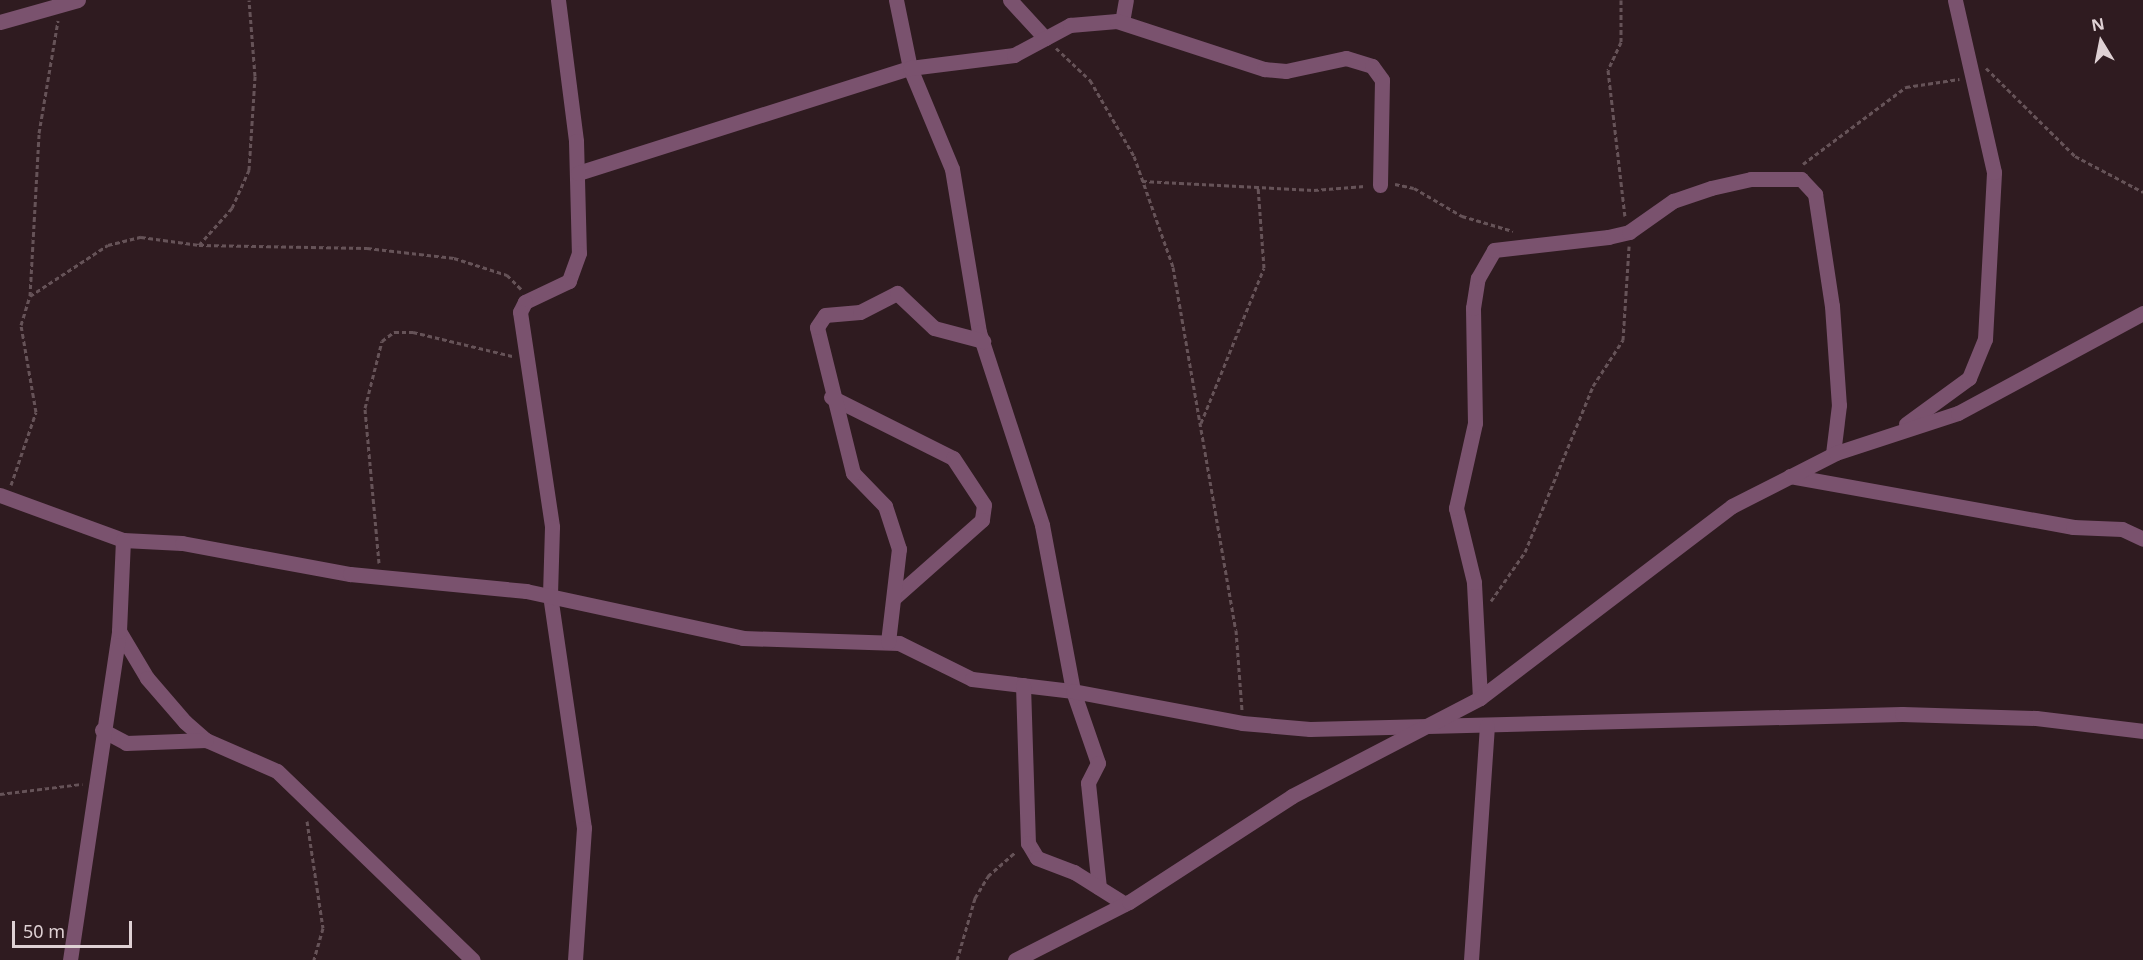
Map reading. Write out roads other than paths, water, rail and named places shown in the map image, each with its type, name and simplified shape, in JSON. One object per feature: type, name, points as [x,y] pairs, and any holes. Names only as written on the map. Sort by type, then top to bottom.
[{"type":"street","points":[[0,22],[78,0]]},
{"type":"street","points":[[558,0],[578,173],[574,273],[561,287],[531,299],[520,312],[552,527],[550,595],[584,828],[575,960]]},
{"type":"street","points":[[896,0],[910,68],[952,169],[983,341],[1048,544],[1073,691],[1098,763],[1089,783],[1089,808],[1099,887]]},
{"type":"street","points":[[1010,0],[1045,38]]},
{"type":"street","points":[[1122,22],[1126,0]]},
{"type":"street","points":[[1897,430],[1953,394],[1979,364],[1983,351],[1994,191],[1969,52],[1955,0]]},
{"type":"street","points":[[578,173],[910,68],[1014,55],[1070,25],[1122,22],[1264,69],[1286,71],[1346,58],[1372,66],[1382,80],[1380,185]]},
{"type":"street","points":[[1480,698],[1474,582],[1456,508],[1475,423],[1473,308],[1485,260],[1502,247],[1548,248],[1629,232],[1673,201],[1752,178],[1800,178],[1815,194],[1837,359],[1833,454]]},
{"type":"street","points":[[888,642],[899,549],[893,524],[885,506],[853,473],[831,397],[818,333],[825,315],[860,312],[902,294],[934,328],[983,341]]},
{"type":"street","points":[[1015,960],[1125,904],[1292,796],[1416,727],[1480,698],[1732,506],[1833,454],[1897,430],[1958,413],[2143,313]]},
{"type":"street","points":[[831,397],[953,458],[984,505],[982,520],[895,597]]},
{"type":"street","points":[[1790,476],[2073,527],[2122,529],[2143,539]]},
{"type":"street","points":[[3,497],[123,540],[182,543],[381,576],[550,595],[743,638],[888,642],[910,646],[956,674],[1073,691],[1242,723],[1310,729],[1902,714],[2036,718],[2143,731]]},
{"type":"street","points":[[70,960],[93,783],[119,631],[123,540]]},
{"type":"street","points":[[119,631],[147,678],[206,740],[277,771],[306,802],[473,960]]},
{"type":"street","points":[[1023,685],[1028,843],[1037,858],[1099,887],[1125,904]]},
{"type":"street","points":[[1471,960],[1487,726]]},
{"type":"street","points":[[102,730],[126,743],[206,740]]}]
